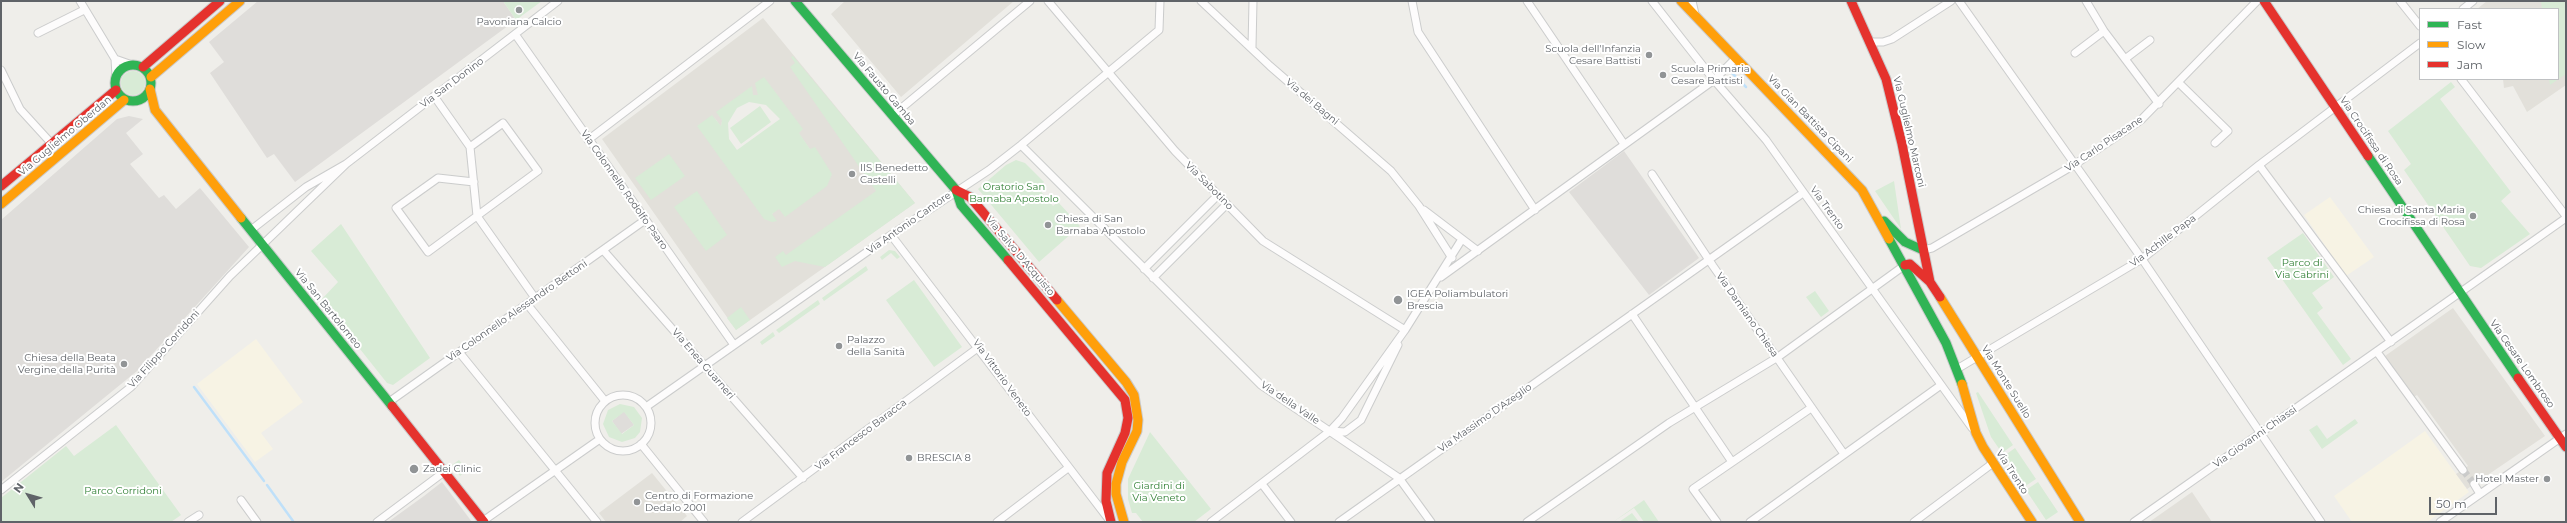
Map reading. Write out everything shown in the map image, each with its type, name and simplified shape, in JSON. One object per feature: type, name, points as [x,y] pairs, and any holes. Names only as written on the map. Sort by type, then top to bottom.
[{"type":"street","points":[[80,1],[84,10],[115,59],[116,76]]},
{"type":"street","points":[[143,67],[220,1]]},
{"type":"street","points":[[151,77],[240,1]]},
{"type":"street","name":"Via San Donino","points":[[262,244],[346,164],[558,1]]},
{"type":"street","points":[[588,140],[770,1]]},
{"type":"street","name":"Via Fausto Gamba","points":[[795,1],[956,190]]},
{"type":"street","points":[[892,116],[1030,1]]},
{"type":"street","name":"Via Sabotino","points":[[1048,1],[1175,151],[1263,241],[1405,330]]},
{"type":"street","name":"Via Antonio Cantore","points":[[646,407],[956,190],[989,170],[1021,145],[1159,30],[1160,1]]},
{"type":"street","name":"Via dei Bagni","points":[[1201,1],[1252,47],[1270,66],[1374,155],[1419,206],[1456,264]]},
{"type":"street","points":[[1252,47],[1253,1]]},
{"type":"street","points":[[1412,1],[1418,32],[1535,210]]},
{"type":"street","points":[[1527,1],[1624,144]]},
{"type":"street","name":"Via Trento","points":[[1652,1],[1714,80],[1754,124],[1802,193],[1976,433],[1993,463],[2032,522]]},
{"type":"street","name":"Via Gian Battista Cipani","points":[[1681,1],[1855,182],[1875,212],[1905,265]]},
{"type":"street","points":[[1692,1],[1695,14]]},
{"type":"street","name":"Via Guglielmo Marconi","points":[[1851,1],[1886,79],[1902,144],[1923,250]]},
{"type":"street","points":[[1870,42],[1883,42],[1892,39],[1951,1]]},
{"type":"street","points":[[1959,1],[2142,259],[2321,522]]},
{"type":"street","points":[[2086,1],[2104,31],[2158,104]]},
{"type":"street","name":"Via Carlo Pisacane","points":[[1923,250],[1932,248],[2074,165],[2141,120],[2179,83],[2257,1]]},
{"type":"street","name":"Via Crocifissa di Rosa","points":[[2264,1],[2460,294]]},
{"type":"street","points":[[2400,1],[2419,25]]},
{"type":"street","points":[[2464,8],[2473,1]]},
{"type":"street","points":[[38,33],[84,10]]},
{"type":"street","points":[[2075,53],[2104,31]]},
{"type":"street","name":"Via Colonnello Rodolfo Psaro","points":[[515,34],[588,140],[734,345]]},
{"type":"street","points":[[2125,59],[2150,40]]},
{"type":"street","name":"Via Achille Papa","points":[[1957,369],[2142,259],[2259,165],[2419,44]]},
{"type":"street","points":[[1439,279],[1456,264],[1478,251],[1714,80],[1736,58]]},
{"type":"street","points":[[115,59],[143,67],[151,77],[150,90],[145,97],[136,102]]},
{"type":"street","points":[[116,76],[122,68],[132,64]]},
{"type":"street","name":"Via Guglielmo Oberdan","points":[[1,70],[20,109],[51,143]]},
{"type":"street","name":"Via Guglielmo Oberdan","points":[[116,76],[116,90],[124,100],[136,102]]},
{"type":"street","points":[[2462,80],[2566,217]]},
{"type":"street","points":[[2179,83],[2228,131],[2215,143]]},
{"type":"street","name":"Via Guglielmo Oberdan","points":[[1,186],[116,90]]},
{"type":"street","name":"Via San Bartolomeo","points":[[150,90],[155,110],[483,521]]},
{"type":"street","points":[[434,96],[470,147],[477,216],[535,298]]},
{"type":"street","name":"Via Guglielmo Oberdan","points":[[1,204],[124,100]]},
{"type":"street","name":"Via San Bartolomeo","points":[[136,102],[155,110]]},
{"type":"street","points":[[470,147],[503,124],[538,171],[428,252],[396,208],[438,178],[474,182]]},
{"type":"street","name":"Via della Valle","points":[[1021,145],[1261,385],[1399,478],[1431,522]]},
{"type":"street","name":"Via San Donino","points":[[251,230],[306,187],[346,164]]},
{"type":"street","points":[[2259,165],[2391,342]]},
{"type":"street","name":"Via Damiano Chiesa","points":[[1652,174],[1709,260],[1778,357],[1811,408],[1844,454]]},
{"type":"street","name":"Via Salvo D'Acquisto","points":[[956,190],[961,204],[1118,388],[1125,400],[1127,426],[1110,464],[1105,486],[1106,501],[1111,522]]},
{"type":"street","name":"Via Salvo D'Acquisto","points":[[956,190],[970,197],[1126,382],[1134,395],[1138,420],[1137,431],[1122,462],[1116,484],[1116,494],[1124,522]]},
{"type":"street","name":"Via Massimo D'Azeglio","points":[[1339,522],[1802,193]]},
{"type":"street","points":[[1144,269],[1218,195]]},
{"type":"street","points":[[1153,278],[1227,204]]},
{"type":"street","name":"Via dei Bagni","points":[[1419,206],[1478,251]]},
{"type":"street","points":[[1875,212],[1904,242],[1923,250]]},
{"type":"street","name":"Via Giovanni Chiassi","points":[[2134,522],[2460,294],[2566,217]]},
{"type":"street","name":"Via Colonnello Alessandro Bettoni","points":[[389,402],[645,220]]},
{"type":"street","name":"Via Vittorio Veneto","points":[[892,235],[979,347],[1068,468],[1111,522]]},
{"type":"street","points":[[1211,522],[1330,431],[1405,330],[1439,279],[1451,256],[1462,240]]},
{"type":"street","name":"Via Filippo Corridoni","points":[[1,490],[131,387],[230,276],[262,244]]},
{"type":"street","name":"Via Enea Guarneri","points":[[603,250],[803,478]]},
{"type":"street","name":"Via Monte Suello","points":[[1923,250],[1930,282],[2080,522]]},
{"type":"street","points":[[1527,522],[1695,408],[1778,357],[1905,265],[1910,264],[1930,282]]},
{"type":"street","points":[[1905,265],[1957,369]]},
{"type":"street","name":"Via Cesare Lombroso","points":[[2460,294],[2563,436],[2566,447]]},
{"type":"street","points":[[527,304],[605,401]]},
{"type":"street","points":[[1632,314],[1732,462]]},
{"type":"street","points":[[1330,431],[1345,432],[1360,420],[1375,396],[1405,330]]},
{"type":"street","name":"Via Francesco Baracca","points":[[742,522],[979,347]]},
{"type":"street","points":[[459,352],[557,470],[597,522]]},
{"type":"street","points":[[2377,352],[2463,470]]},
{"type":"street","name":"Via Trento","points":[[1957,369],[1976,433]]},
{"type":"street","points":[[1750,522],[1941,385]]},
{"type":"street","points":[[622,394],[640,400],[646,407],[650,414],[650,429],[641,444],[633,449],[618,451],[605,445],[600,439],[594,423],[595,415],[605,401],[622,394]]},
{"type":"street","points":[[1718,522],[1693,489],[1811,408]]},
{"type":"street","points":[[2440,522],[2563,436]]},
{"type":"street","points":[[483,521],[600,439]]},
{"type":"street","points":[[641,444],[704,522]]},
{"type":"street","points":[[1914,522],[1993,463]]},
{"type":"street","points":[[997,522],[1068,468]]},
{"type":"street","points":[[377,522],[444,472]]},
{"type":"street","points":[[1262,484],[1291,522]]},
{"type":"street","points":[[2474,484],[2480,494]]},
{"type":"street","points":[[241,500],[257,522]]},
{"type":"street","points":[[188,522],[199,515]]},
{"type":"shaded area","points":[[258,1],[503,1],[516,20],[295,182],[274,154],[267,158],[210,73],[224,62],[209,42]]},
{"type":"shaded area","points":[[845,1],[1014,1],[901,97],[831,14]]},
{"type":"shaded area","points":[[2487,1],[2566,1],[2566,85],[2527,112],[2513,86],[2504,88],[2503,80],[2559,80],[2559,8],[2478,8]]},
{"type":"shaded area","name":"IIS Benedetto Castelli","points":[[763,18],[915,203],[736,330],[602,139]],"holes":[[[762,82],[811,151],[772,214],[714,117],[721,127],[723,116],[753,95],[768,98]]]},
{"type":"shaded area","points":[[129,116],[143,119],[126,133],[143,154],[130,164],[159,198],[164,195],[176,209],[200,188],[249,247],[137,371],[1,482],[1,220],[117,119]]},
{"type":"shaded area","points":[[1624,151],[1699,258],[1649,295],[1569,192]]},
{"type":"shaded area","points":[[2330,197],[2374,257],[2346,276],[2304,215]]},
{"type":"shaded area","points":[[2453,308],[2545,436],[2467,489],[2456,474],[2468,466],[2417,395],[2414,397],[2385,356]]},
{"type":"shaded area","points":[[256,339],[303,402],[261,433],[273,449],[255,462],[197,384]]},
{"type":"shaded area","points":[[624,411],[634,425],[621,434],[612,421]]},
{"type":"shaded area","points":[[2425,431],[2469,492],[2427,522],[2352,522],[2334,496]]},
{"type":"shaded area","name":"Centro di Formazione Dedalo 2001","points":[[652,473],[687,516],[680,522],[606,522],[599,513]]},
{"type":"shaded area","points":[[442,482],[472,522],[388,522],[424,496]]},
{"type":"shaded area","points":[[2192,492],[2212,522],[2149,522],[2155,518]]},
{"type":"green space","name":"Pavoniana Calcio","points":[[503,1],[542,1],[516,20]]},
{"type":"green space","points":[[2541,1],[2566,2],[2566,74],[2559,79],[2559,8],[2542,8]]},
{"type":"green space","points":[[793,56],[915,203],[825,267],[795,261],[782,267],[775,257],[783,251],[786,255],[876,191],[790,67],[795,63],[791,57]]},
{"type":"green space","points":[[133,71],[142,74],[145,83],[142,92],[133,95],[124,92],[121,83],[124,74]]},
{"type":"green space","points":[[764,77],[803,129],[799,133],[810,149],[815,147],[832,174],[827,186],[785,217],[779,209],[772,214],[777,221],[772,222],[764,219],[697,126],[712,115],[721,126],[722,120],[716,112],[752,86],[753,95],[758,95],[755,83]],"holes":[[[749,102],[766,105],[780,119],[737,150],[729,139],[728,123],[737,108]]]},
{"type":"green space","points":[[2549,80],[2557,80],[2550,85]]},
{"type":"green space","points":[[2451,82],[2455,87],[2440,99],[2511,192],[2501,201],[2530,234],[2481,268],[2470,266],[2404,170],[2411,164],[2388,131]]},
{"type":"green space","points":[[760,106],[771,122],[741,144],[730,128]]},
{"type":"green space","points":[[669,154],[685,176],[651,200],[635,178]]},
{"type":"green space","name":"Oratorio San Barnaba Apostolo","points":[[1016,160],[1025,163],[1044,182],[1038,188],[1053,206],[1058,202],[1080,226],[1039,262],[978,189],[1006,165]]},
{"type":"green space","points":[[1894,181],[1901,229],[1875,191]]},
{"type":"green space","points":[[697,191],[727,235],[706,251],[674,207]]},
{"type":"green space","points":[[341,224],[430,358],[393,385],[387,383],[321,300],[338,282],[311,251]]},
{"type":"green space","name":"Parco di Via Cabrini","points":[[2303,233],[2334,277],[2312,293],[2323,308],[2317,313],[2351,359],[2343,365],[2267,258]]},
{"type":"green space","points":[[889,250],[895,251],[900,257],[897,259],[891,253],[882,260],[880,257]]},
{"type":"green space","points":[[866,266],[868,270],[824,301],[822,298]]},
{"type":"green space","points":[[914,280],[962,347],[934,367],[886,300]]},
{"type":"green space","points":[[1815,291],[1829,311],[1821,317],[1806,297]]},
{"type":"green space","points":[[818,300],[820,304],[779,333],[776,330]]},
{"type":"green space","points":[[741,307],[750,320],[736,330],[727,318]]},
{"type":"green space","points":[[773,332],[775,336],[762,345],[760,342]]},
{"type":"green space","points":[[1978,392],[2013,445],[2002,453],[1991,437],[1976,393]]},
{"type":"green space","points":[[620,404],[634,407],[642,418],[640,432],[635,438],[622,442],[609,437],[603,424],[608,410]],"holes":[[[624,412],[634,425],[622,434],[612,421]]]},
{"type":"green space","points":[[2355,419],[2358,423],[2322,449],[2309,430],[2317,425],[2327,439]]},
{"type":"green space","name":"Parco Corridoni","points":[[116,425],[181,515],[171,522],[1,522],[1,498],[66,446],[74,456]]},
{"type":"green space","name":"Giardini di Via Veneto","points":[[1150,432],[1211,509],[1194,522],[1143,522],[1136,513],[1132,513],[1128,499],[1128,479]]},
{"type":"green space","points":[[2015,448],[2036,479],[2024,487],[2004,456]]},
{"type":"green space","points":[[459,460],[467,470],[460,476],[452,465]]},
{"type":"green space","points":[[2038,482],[2058,512],[2046,520],[2026,490]]},
{"type":"green space","points":[[1644,500],[1659,522],[1644,522],[1634,508],[1613,522]]},
{"type":"green space","points":[[1632,513],[1639,522],[1619,522]]},
{"type":"waterway","points":[[1731,72],[1746,87]]},
{"type":"waterway","points":[[194,387],[264,481]]},
{"type":"waterway","points":[[267,485],[293,521]]},
{"type":"tunnel","points":[[2463,470],[2474,484]]},
{"type":"traffic: fast","points":[[795,1],[956,190],[961,205],[1008,260]]},
{"type":"traffic: fast","points":[[137,65],[146,70],[150,76],[151,83],[150,90],[146,96],[137,101],[129,101],[120,96],[116,90],[115,79],[120,70],[126,66],[137,65]]},
{"type":"traffic: fast","points":[[2368,156],[2518,378]]},
{"type":"traffic: fast","points":[[241,218],[392,406]]},
{"type":"traffic: fast","points":[[1884,221],[1905,242],[1923,250]]},
{"type":"traffic: fast","points":[[1889,239],[1946,343],[1962,384]]},
{"type":"traffic: slow","points":[[151,77],[240,1]]},
{"type":"traffic: slow","points":[[1681,1],[1862,190],[1889,239]]},
{"type":"traffic: slow","points":[[150,89],[155,110],[241,218]]},
{"type":"traffic: slow","points":[[1,204],[124,100]]},
{"type":"traffic: slow","points":[[1940,297],[2080,522]]},
{"type":"traffic: slow","points":[[1057,300],[1126,382],[1134,395],[1138,420],[1137,431],[1122,462],[1116,484],[1116,494],[1124,522]]},
{"type":"traffic: slow","points":[[1962,384],[1976,433],[1983,447],[2032,522]]},
{"type":"traffic: jam","points":[[143,67],[220,1]]},
{"type":"traffic: jam","points":[[1851,1],[1886,79],[1902,144],[1930,282],[1940,297]]},
{"type":"traffic: jam","points":[[2264,1],[2368,156]]},
{"type":"traffic: jam","points":[[1,186],[116,90]]},
{"type":"traffic: jam","points":[[956,190],[970,197],[1057,300]]},
{"type":"traffic: jam","points":[[1008,260],[1125,400],[1128,418],[1125,433],[1107,473],[1106,501],[1111,522]]},
{"type":"traffic: jam","points":[[1905,265],[1910,264],[1930,282]]},
{"type":"traffic: jam","points":[[2518,378],[2566,447]]},
{"type":"traffic: jam","points":[[392,406],[484,522]]},
{"type":"place","name":"Pavoniana Calcio","points":[[519,10]]},
{"type":"place","name":"Scuola dell'Infanzia Cesare Battisti","points":[[1649,55]]},
{"type":"place","name":"Scuola Primaria Cesare Battisti","points":[[1663,75]]},
{"type":"place","name":"IIS Benedetto Castelli","points":[[852,174]]},
{"type":"place","name":"Chiesa di Santa Maria Crocifissa di Rosa","points":[[2473,216]]},
{"type":"place","name":"Chiesa di San Barnaba Apostolo","points":[[1048,225]]},
{"type":"place","name":"IGEA Poliambulatori Brescia","points":[[1398,300]]},
{"type":"place","name":"Palazzo della Sanità","points":[[839,346]]},
{"type":"place","name":"Chiesa della Beata Vergine della Purità","points":[[124,364]]},
{"type":"place","name":"BRESCIA 8","points":[[909,458]]},
{"type":"place","name":"Zadei Clinic","points":[[414,469]]},
{"type":"place","name":"Hotel Master","points":[[2547,479]]},
{"type":"place","name":"Centro di Formazione Dedalo 2001","points":[[637,502]]}]
